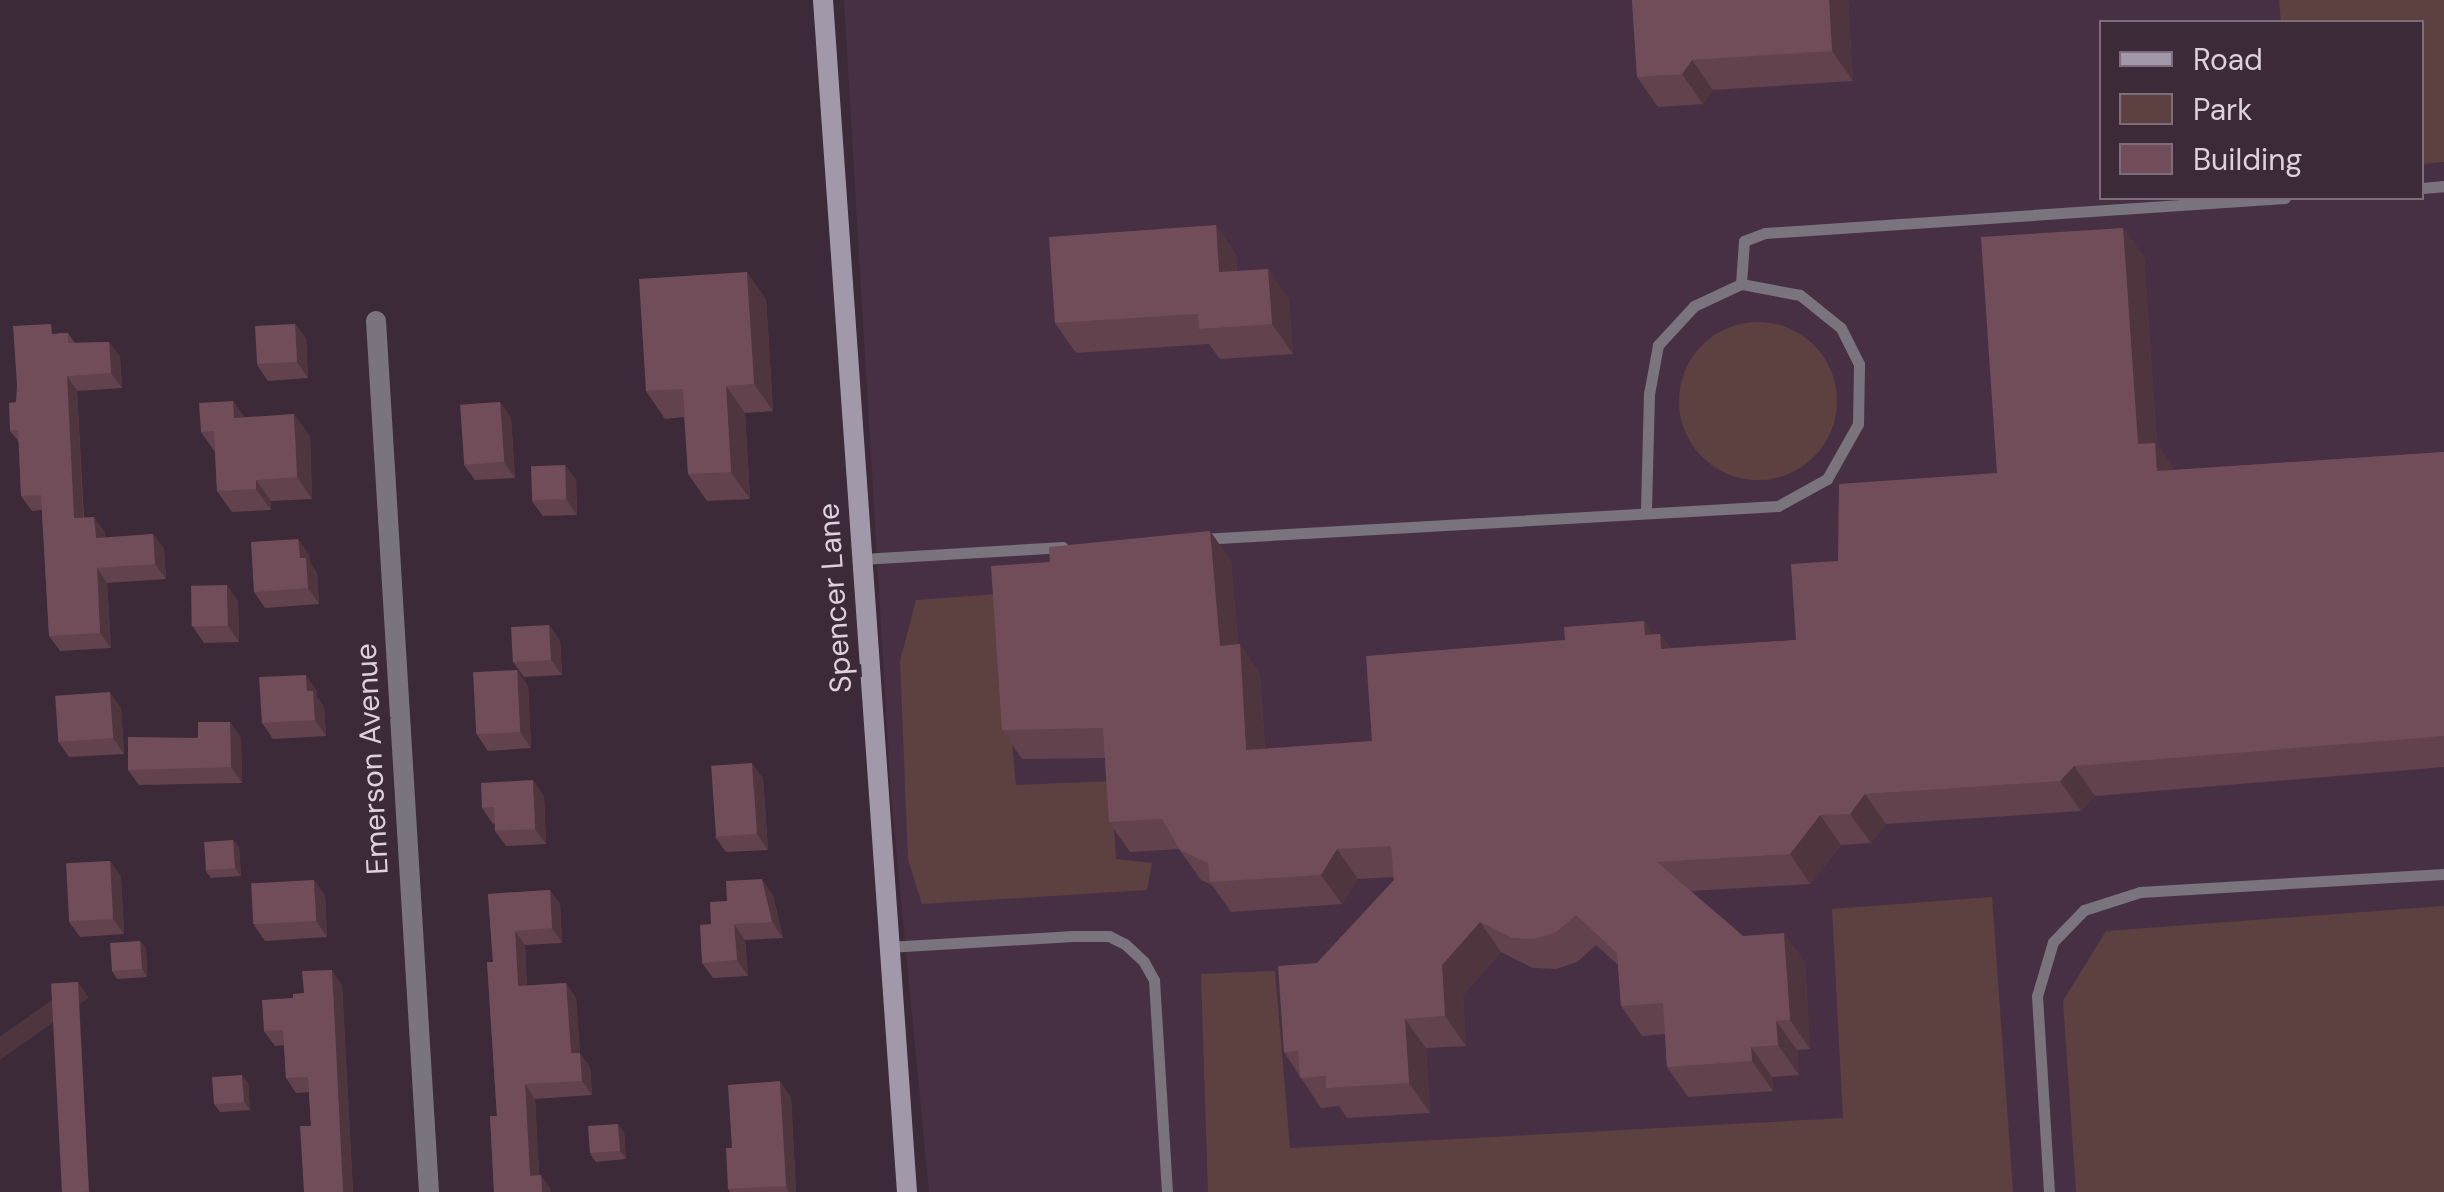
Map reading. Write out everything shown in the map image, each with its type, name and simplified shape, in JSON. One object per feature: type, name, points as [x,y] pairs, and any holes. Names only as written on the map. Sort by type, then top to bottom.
[{"type":"street","name":"Spencer Lane","points":[[823,0],[906,1192]]},
{"type":"street","name":"Emerson Avenue","points":[[376,322],[429,1192]]},
{"type":"lane","points":[[1741,284],[1744,241],[1765,233],[2254,200]]},
{"type":"lane","points":[[1178,540],[1778,506],[1827,479],[1858,424],[1858,364],[1841,328],[1800,294],[1741,284],[1694,306],[1658,345],[1649,394],[1646,512]]},
{"type":"lane","points":[[862,558],[1079,546]]},
{"type":"lane","points":[[2049,1192],[2037,996],[2054,942],[2084,910],[2140,892],[2444,874]]},
{"type":"lane","points":[[888,947],[1108,936],[1144,962],[1157,1000],[1167,1192]]},
{"type":"shaded area","points":[[844,0],[2444,0],[2444,1192],[929,1192],[891,794]]},
{"type":"green space","points":[[2279,0],[2444,0],[2444,162],[2424,164],[2424,20],[2281,20]]},
{"type":"green space","points":[[1758,322],[1788,328],[1814,345],[1831,371],[1837,401],[1831,431],[1814,457],[1788,474],[1758,480],[1728,474],[1702,457],[1685,431],[1679,401],[1685,371],[1702,345],[1728,328]]},
{"type":"green space","points":[[998,594],[1016,785],[1111,781],[1116,859],[1152,863],[1147,890],[922,904],[908,859],[900,661],[916,600]]},
{"type":"green space","points":[[1992,897],[2013,1192],[1208,1192],[1201,974],[1275,971],[1290,1148],[1843,1118],[1832,909]]},
{"type":"green space","points":[[2444,906],[2444,1192],[2076,1192],[2063,1001],[2106,931]]},
{"type":"building","points":[[1632,0],[1829,0],[1832,51],[1692,60],[1682,74],[1637,77]]},
{"type":"building","points":[[1216,225],[1219,272],[1268,269],[1272,324],[1199,329],[1198,314],[1055,323],[1049,237]]},
{"type":"building","points":[[2123,228],[2138,444],[2155,443],[2157,471],[2444,452],[2444,736],[2074,766],[2060,781],[1865,794],[1850,814],[1820,815],[1790,854],[1657,862],[1743,936],[1784,933],[1790,1020],[1776,1021],[1778,1045],[1751,1047],[1752,1061],[1667,1067],[1663,1003],[1621,1006],[1617,953],[1576,915],[1556,932],[1535,939],[1512,938],[1480,922],[1442,965],[1445,1016],[1405,1019],[1409,1083],[1326,1088],[1326,1076],[1300,1078],[1298,1051],[1284,1052],[1278,966],[1317,963],[1394,880],[1391,846],[1337,849],[1321,875],[1210,882],[1208,863],[1180,850],[1162,819],[1109,822],[1103,728],[1002,730],[991,566],[1050,562],[1049,547],[1210,531],[1220,646],[1240,644],[1246,750],[1372,741],[1366,656],[1565,640],[1564,627],[1644,621],[1645,635],[1660,634],[1661,649],[1796,640],[1791,564],[1838,561],[1839,484],[1997,473],[1981,237]]},
{"type":"building","points":[[747,272],[754,384],[726,386],[731,472],[688,474],[683,389],[646,391],[639,279]]},
{"type":"building","points":[[51,324],[52,334],[68,333],[68,343],[109,342],[111,373],[67,376],[74,518],[94,517],[96,538],[153,534],[155,564],[97,568],[100,633],[49,636],[41,495],[21,496],[18,430],[10,431],[9,403],[16,402],[17,385],[13,326]]},
{"type":"building","points":[[295,324],[297,362],[257,364],[255,326]]},
{"type":"building","points":[[233,401],[234,418],[294,414],[297,477],[256,480],[256,489],[217,491],[214,431],[201,432],[199,403]]},
{"type":"building","points":[[500,402],[504,462],[464,465],[460,405]]},
{"type":"building","points":[[565,465],[566,499],[532,500],[531,466]]},
{"type":"building","points":[[298,539],[300,558],[306,558],[308,588],[254,592],[251,542]]},
{"type":"building","points":[[227,585],[228,626],[192,627],[191,586]]},
{"type":"building","points":[[549,625],[551,660],[513,662],[511,627]]},
{"type":"building","points":[[517,670],[520,732],[476,734],[473,672]]},
{"type":"building","points":[[306,675],[307,691],[313,691],[315,720],[262,723],[259,677]]},
{"type":"building","points":[[110,692],[113,738],[58,742],[55,696]]},
{"type":"building","points":[[198,722],[230,722],[231,767],[128,770],[128,737],[198,738]]},
{"type":"building","points":[[752,763],[757,834],[716,837],[711,766]]},
{"type":"building","points":[[533,780],[535,829],[495,831],[494,807],[482,808],[481,783]]},
{"type":"building","points":[[233,840],[235,868],[206,870],[204,842]]},
{"type":"building","points":[[110,861],[113,919],[69,921],[66,863]]},
{"type":"building","points":[[762,879],[772,922],[734,924],[737,960],[702,963],[700,925],[711,924],[710,902],[727,901],[726,881]]},
{"type":"building","points":[[314,880],[316,921],[253,924],[251,883]]},
{"type":"building","points":[[550,890],[552,928],[515,931],[518,986],[566,983],[571,1053],[580,1053],[582,1081],[525,1084],[530,1176],[541,1175],[542,1192],[494,1192],[490,1116],[497,1116],[487,962],[493,962],[488,894]]},
{"type":"building","points":[[140,941],[142,969],[112,971],[110,943]]},
{"type":"building","points":[[332,970],[343,1192],[304,1192],[300,1126],[311,1126],[308,1077],[286,1078],[283,1030],[264,1031],[262,1000],[293,998],[293,994],[304,993],[302,971]]},
{"type":"building","points":[[78,982],[89,1192],[62,1192],[51,983]]},
{"type":"building","points":[[242,1075],[244,1102],[214,1104],[212,1077]]},
{"type":"building","points":[[780,1081],[786,1186],[728,1189],[726,1148],[732,1148],[728,1085]]},
{"type":"building","points":[[618,1124],[620,1151],[590,1153],[588,1126]]}]
